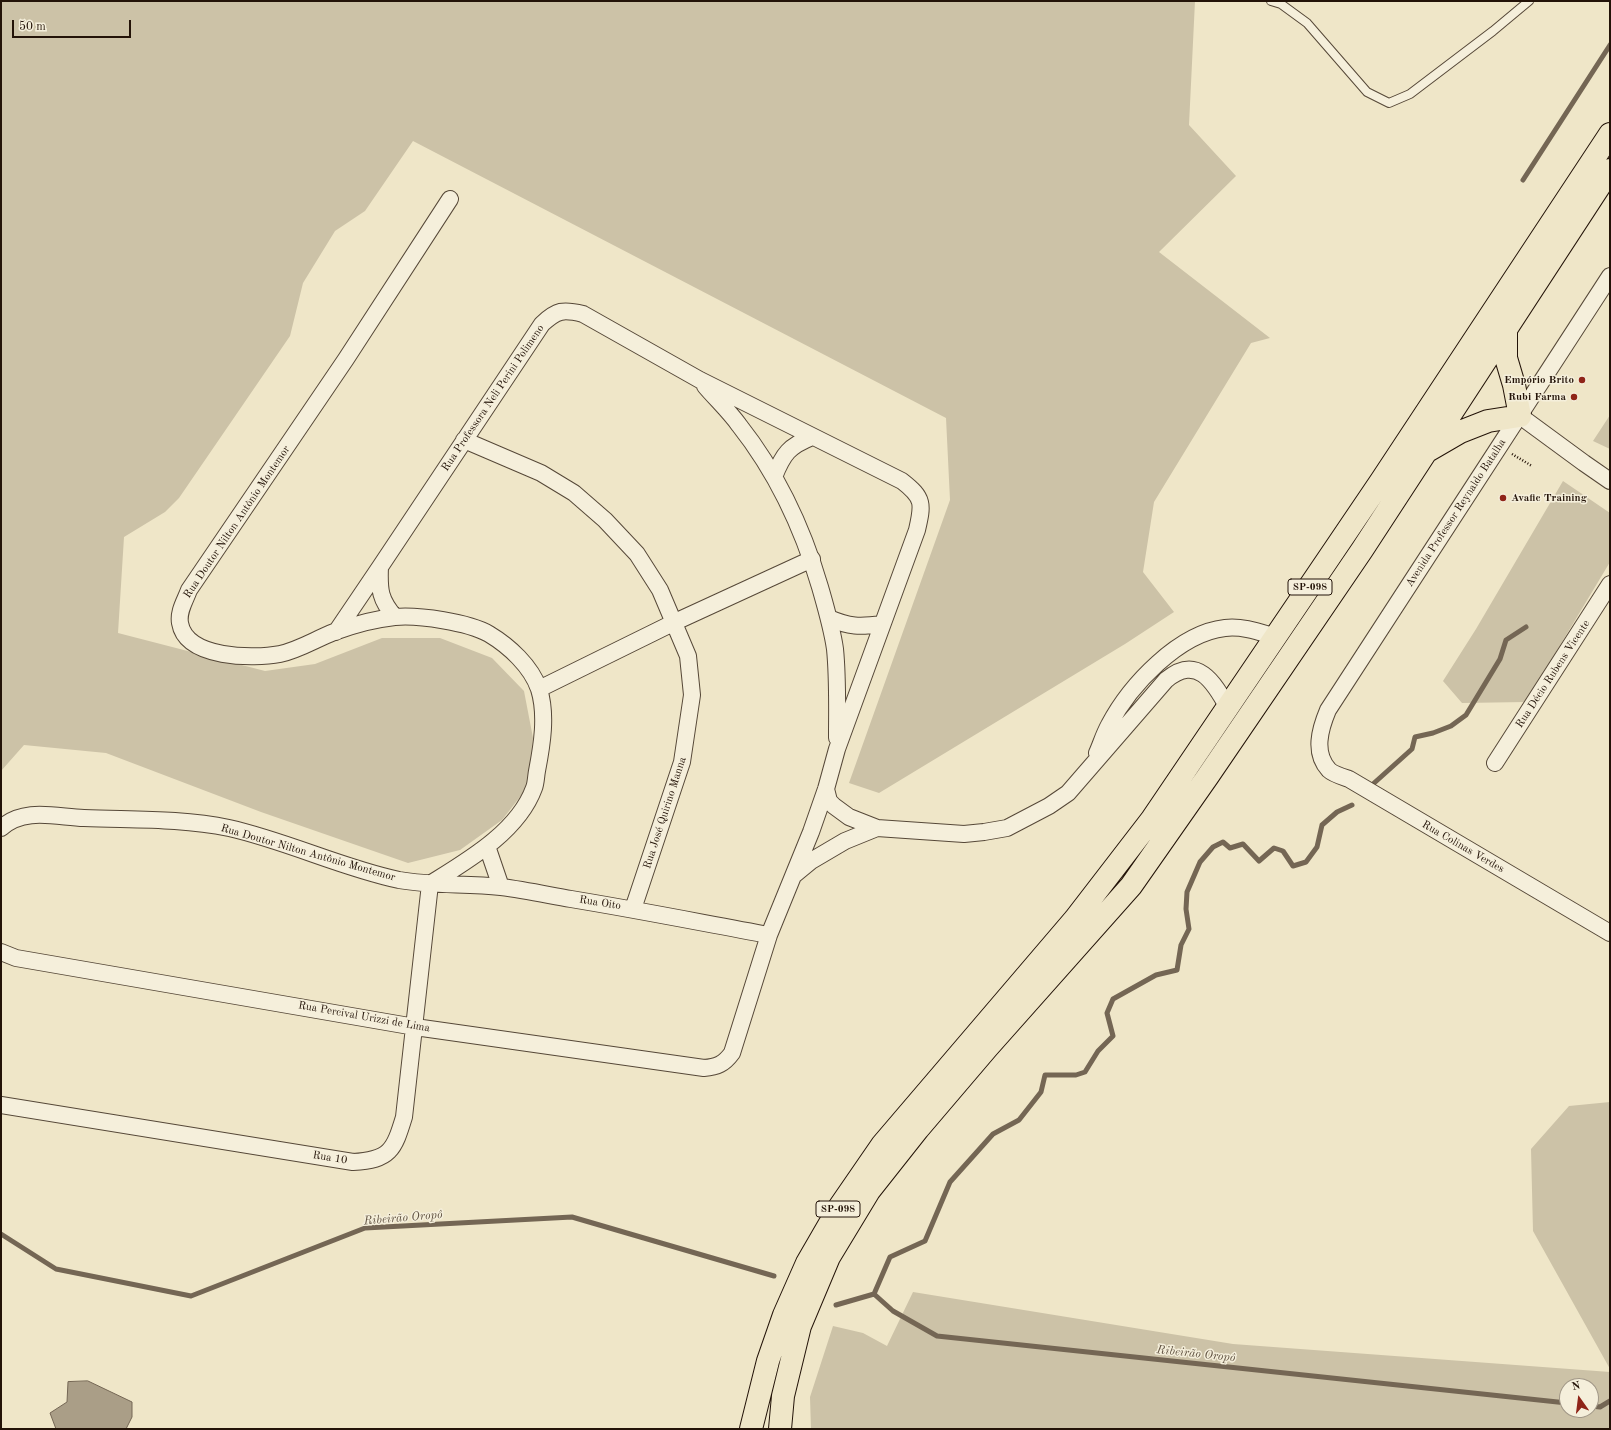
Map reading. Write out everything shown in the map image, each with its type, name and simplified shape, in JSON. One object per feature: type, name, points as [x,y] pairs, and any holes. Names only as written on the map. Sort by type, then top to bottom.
[{"type":"highway","name":"SP-098","points":[[751,1429],[768,1361],[784,1315],[807,1263],[840,1206],[882,1145],[1075,919],[1117,867],[1152,819],[1471,347],[1610,134]]},
{"type":"highway","name":"SP-098","points":[[780,1429],[783,1396],[800,1326],[829,1257],[869,1191],[918,1129],[977,1060],[1131,886],[1353,563],[1610,170]]},
{"type":"highway","points":[[1424,453],[1460,432],[1488,420],[1520,416],[1514,385],[1506,358],[1506,328]]},
{"type":"street","name":"Rua Doutor Nilton Antônio Montemor","points":[[1,828],[8,822],[22,816],[40,814],[83,818],[175,820],[229,828],[398,880],[430,884],[461,865],[487,846],[520,813],[534,788],[541,748],[543,718],[539,689],[528,668],[511,650],[488,633],[453,621],[428,618],[395,617],[367,622],[336,632],[297,649],[281,653],[262,656],[229,655],[209,651],[195,644],[185,635],[180,623],[181,609],[189,590],[346,359],[450,199]]},
{"type":"street","name":"Avenida Professor Reynaldo Batalha","points":[[1321,756],[1318,742],[1322,723],[1328,710],[1610,276]]},
{"type":"street","name":"Rua Professora Neli Perini Polimeno","points":[[336,632],[542,324],[559,311],[568,310],[583,314],[700,380],[902,481],[911,488],[921,504],[917,530],[882,624]]},
{"type":"street","points":[[700,380],[740,425],[774,477],[799,525],[812,559],[829,618],[835,649],[837,681],[837,749]]},
{"type":"street","points":[[1520,416],[1610,481]]},
{"type":"street","points":[[774,477],[780,462],[786,453],[801,441],[812,437]]},
{"type":"street","name":"Rua José Quirino Manna","points":[[464,440],[541,473],[574,493],[600,515],[636,554],[660,590],[675,622],[688,656],[692,696],[689,726],[682,762],[633,909]]},
{"type":"street","points":[[539,689],[675,622],[812,559]]},
{"type":"street","points":[[380,567],[381,594],[386,606],[395,617]]},
{"type":"street","name":"Rua Décio Rubens Vicente","points":[[1495,763],[1610,584]]},
{"type":"street","points":[[769,935],[811,832],[826,789],[837,749],[882,624],[853,627],[843,625],[829,618]]},
{"type":"street","points":[[1090,769],[1109,724],[1129,695],[1158,662],[1176,649],[1201,635],[1224,628],[1241,628],[1276,637]]},
{"type":"street","points":[[826,789],[829,801],[834,806],[849,816],[877,828],[964,834],[1007,828],[1049,806],[1068,792],[1090,769],[1166,680],[1174,674],[1185,670],[1196,670],[1206,675],[1216,685],[1228,708]]},
{"type":"street","name":"Rua Colinas Verdes","points":[[1321,756],[1329,771],[1349,779],[1610,933]]},
{"type":"street","points":[[794,875],[811,861],[844,841],[877,828]]},
{"type":"street","points":[[487,846],[500,887]]},
{"type":"street","name":"Rua Oito","points":[[430,884],[500,887],[633,909],[769,935]]},
{"type":"street","name":"Rua 10","points":[[1,1105],[353,1162],[370,1161],[381,1157],[392,1149],[398,1137],[404,1117],[430,884]]},
{"type":"street","name":"Rua Percival Urizzi de Lima","points":[[1,952],[16,958],[415,1027],[704,1068],[713,1068],[721,1065],[732,1053],[769,935]]},
{"type":"lane","points":[[1271,1],[1281,4],[1307,23],[1367,92],[1389,103],[1410,94],[1493,31],[1529,1]]},
{"type":"path","points":[[1515,456],[1532,466]]},
{"type":"shaded area","points":[[1,1],[1195,1],[1189,125],[1236,176],[1159,252],[1270,338],[1251,343],[1154,502],[1143,572],[1174,612],[1125,644],[879,793],[849,783],[950,500],[946,418],[413,141],[365,211],[335,231],[303,283],[290,336],[179,498],[165,512],[124,537],[118,633],[265,671],[315,664],[382,638],[440,638],[492,658],[524,691],[533,738],[530,784],[502,820],[460,850],[408,863],[261,812],[106,753],[24,745],[1,771]]},
{"type":"shaded area","points":[[1610,415],[1610,449],[1593,441]]},
{"type":"shaded area","points":[[1563,481],[1610,513],[1610,562],[1526,702],[1462,703],[1443,681],[1476,629]]},
{"type":"shaded area","points":[[1610,1102],[1610,1369],[1533,1231],[1531,1149],[1569,1106]]},
{"type":"shaded area","points":[[913,1292],[1233,1344],[1610,1372],[1610,1429],[811,1429],[810,1397],[833,1326],[863,1333],[887,1346]]},
{"type":"shaded area","points":[[88,1381],[132,1402],[132,1417],[126,1429],[56,1429],[50,1413],[67,1402],[68,1382]]},
{"type":"waterway","points":[[1523,180],[1610,45]]},
{"type":"waterway","points":[[1373,784],[1412,749],[1415,737],[1433,733],[1451,726],[1466,715],[1500,659],[1506,640],[1526,627]]},
{"type":"waterway","points":[[874,1294],[890,1257],[925,1241],[950,1182],[993,1134],[1019,1120],[1041,1092],[1045,1075],[1076,1075],[1085,1072],[1098,1051],[1113,1036],[1107,1013],[1113,999],[1156,975],[1177,970],[1181,945],[1189,929],[1186,909],[1187,892],[1200,862],[1213,847],[1223,842],[1230,848],[1243,844],[1259,861],[1274,848],[1283,851],[1293,866],[1306,862],[1317,847],[1322,825],[1337,812],[1352,805]]},
{"type":"waterway","name":"Ribeirão Oropô","points":[[1,1234],[56,1269],[191,1296],[365,1228],[572,1217],[774,1276]]},
{"type":"waterway","name":"Ribeirão Oropô","points":[[836,1305],[874,1294],[893,1311],[937,1336],[1559,1402]]},
{"type":"waterway","name":"Ribeirão Oropô","points":[[1599,1407],[1610,1401]]},
{"type":"place","name":"Empório Brito","points":[[1582,380]]},
{"type":"place","name":"Rubi Farma","points":[[1574,397]]},
{"type":"place","name":"Avafic Training","points":[[1503,498]]}]
